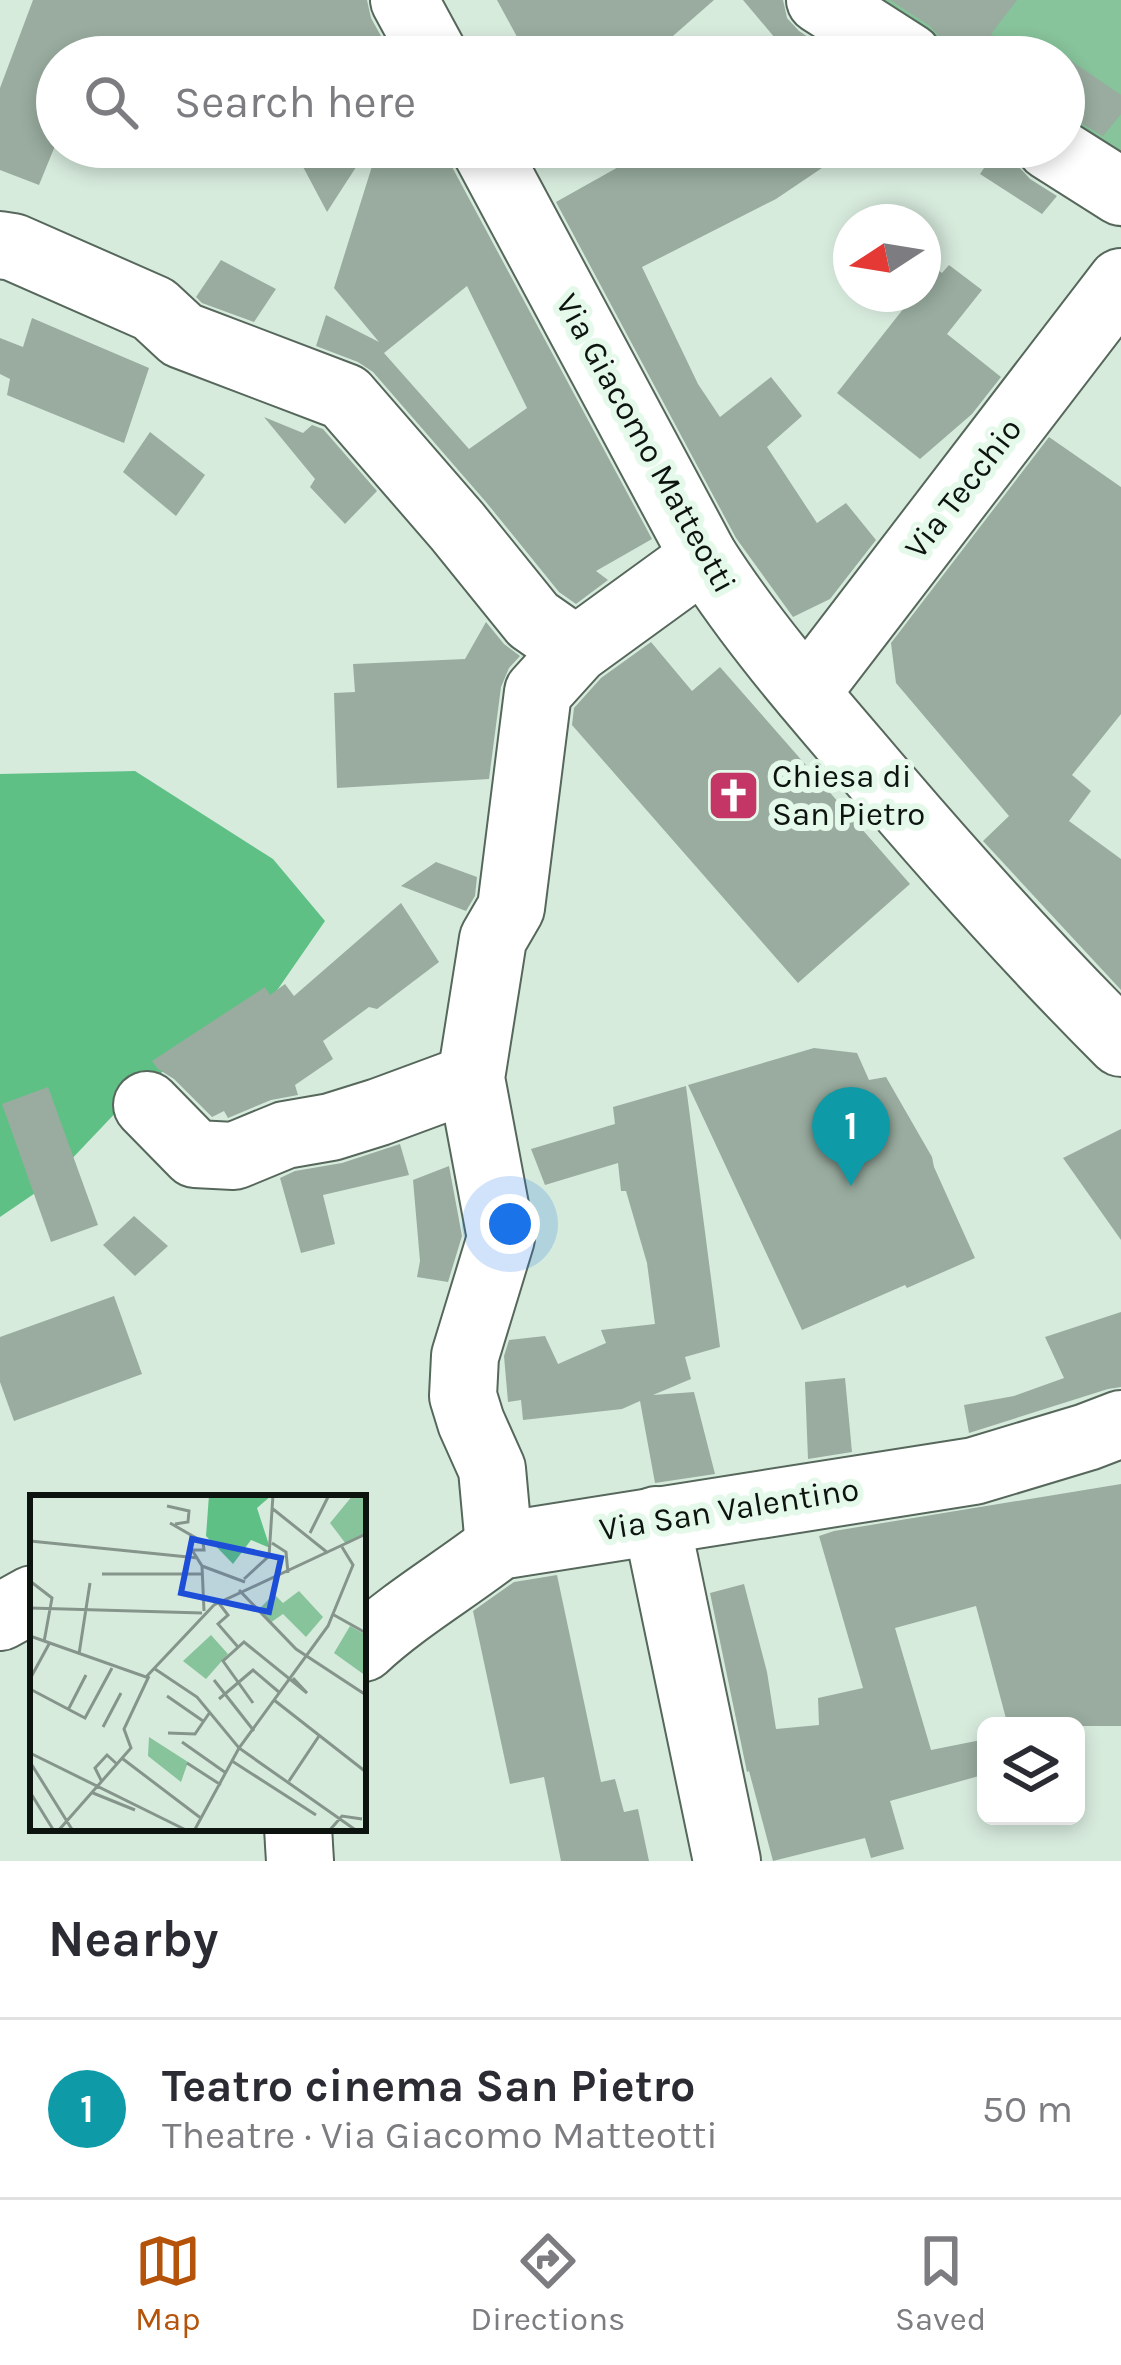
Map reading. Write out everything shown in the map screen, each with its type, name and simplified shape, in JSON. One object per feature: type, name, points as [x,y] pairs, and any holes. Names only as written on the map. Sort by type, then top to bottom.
[{"type":"street","points":[[404,0],[424,36]]},
{"type":"street","points":[[820,0],[876,36]]},
{"type":"street","name":"Via Giacomo Matteotti","points":[[495,168],[726,591],[963,879],[1121,1043]]},
{"type":"street","points":[[1084,168],[1121,192]]},
{"type":"street","points":[[0,245],[154,309],[182,335],[344,397],[533,620],[576,650]]},
{"type":"street","name":"Via Tecchio","points":[[806,693],[1121,282]]},
{"type":"street","points":[[499,1546],[492,1468],[463,1396],[465,1356],[501,1238],[471,1078],[493,939],[511,908],[538,692],[576,650],[704,557]]},
{"type":"street","points":[[147,1105],[195,1154],[234,1156],[285,1135],[379,1112],[471,1078]]},
{"type":"street","name":"Via San Valentino","points":[[366,1645],[398,1616],[499,1546],[974,1471],[1121,1424]]},
{"type":"street","points":[[656,1520],[727,1861]]},
{"type":"street","points":[[0,1616],[30,1601]]},
{"type":"street","points":[[298,1831],[300,1861]]},
{"type":"green space","points":[[792,0],[1121,0],[1121,228],[1034,168],[1085,168],[1085,36],[844,36]]},
{"type":"green space","points":[[135,771],[273,859],[325,921],[269,1002],[141,1086],[47,1185],[0,1217],[0,774]]},
{"type":"building","points":[[33,0],[367,0],[381,36],[36,36],[36,168],[46,168],[39,185],[0,170],[0,88]]},
{"type":"building","points":[[497,0],[714,0],[673,36],[517,36]]},
{"type":"building","points":[[743,0],[783,0],[787,18],[807,36],[773,36]]},
{"type":"building","points":[[890,0],[1017,0],[994,36],[939,36]]},
{"type":"building","points":[[1085,70],[1121,95],[1121,114],[1103,136],[1085,125]]},
{"type":"building","points":[[304,168],[355,168],[327,212]]},
{"type":"building","points":[[371,168],[453,168],[652,539],[596,571],[608,580],[576,604],[559,592],[373,372],[316,346],[326,315],[379,342],[334,288]],"holes":[[[467,286],[527,408],[469,449],[384,353]]]},
{"type":"building","points":[[617,168],[822,168],[776,199],[642,267],[698,384],[720,417],[771,377],[802,416],[767,447],[817,523],[846,503],[876,540],[830,599],[793,617],[736,538],[556,202]]},
{"type":"building","points":[[984,168],[1020,168],[1057,196],[1042,214],[980,174]]},
{"type":"building","points":[[221,260],[276,289],[254,322],[196,297]]},
{"type":"building","points":[[949,265],[982,290],[947,334],[1001,377],[972,414],[920,459],[837,393],[901,312],[941,312],[942,273]]},
{"type":"building","points":[[32,318],[149,368],[124,443],[7,395],[10,379],[0,374],[0,338],[23,347]]},
{"type":"building","points":[[264,417],[303,433],[312,425],[323,429],[377,491],[345,524],[310,487],[315,479]]},
{"type":"building","points":[[150,432],[205,475],[176,516],[123,472]]},
{"type":"building","points":[[1049,437],[1121,487],[1121,714],[1072,775],[1091,791],[1069,821],[1121,859],[1121,990],[983,841],[1009,816],[896,683],[891,643]]},
{"type":"building","points":[[486,622],[520,656],[501,687],[489,779],[337,788],[334,693],[355,692],[353,664],[465,659]]},
{"type":"building","name":"Chiesa di San Pietro","points":[[651,642],[692,691],[720,667],[910,884],[798,983],[572,725],[574,708],[601,678]]},
{"type":"building","points":[[436,862],[477,877],[475,896],[466,911],[401,886]]},
{"type":"building","points":[[401,903],[439,962],[377,1009],[369,1007],[323,1041],[333,1059],[295,1085],[298,1095],[271,1100],[228,1118],[224,1111],[212,1117],[152,1061],[265,987],[270,995],[285,984],[294,996]]},
{"type":"building","points":[[814,1048],[857,1053],[869,1080],[886,1077],[932,1157],[975,1258],[802,1330],[688,1085]]},
{"type":"building","points":[[686,1086],[720,1347],[685,1357],[691,1379],[653,1395],[694,1392],[715,1474],[655,1483],[640,1401],[622,1409],[523,1420],[521,1400],[508,1402],[504,1356],[509,1340],[545,1336],[558,1364],[606,1343],[601,1330],[655,1324],[647,1263],[626,1191],[621,1191],[618,1163],[545,1185],[531,1149],[615,1124],[613,1107]]},
{"type":"building","points":[[48,1087],[98,1225],[51,1242],[2,1104]]},
{"type":"building","points":[[1121,1129],[1121,1240],[1063,1158]]},
{"type":"building","points":[[400,1144],[409,1175],[323,1195],[335,1244],[301,1253],[280,1178]]},
{"type":"building","points":[[449,1166],[462,1236],[448,1282],[417,1277],[420,1261],[413,1180]]},
{"type":"building","points":[[134,1216],[168,1246],[135,1276],[103,1245]]},
{"type":"building","points":[[114,1296],[142,1374],[14,1421],[0,1382],[0,1337]]},
{"type":"building","points":[[1121,1312],[1121,1387],[969,1433],[964,1405],[1014,1396],[1064,1378],[1045,1337]]},
{"type":"building","points":[[845,1378],[852,1452],[808,1459],[805,1382]]},
{"type":"building","points":[[1121,1484],[1121,1726],[1085,1726],[1085,1717],[1006,1717],[976,1606],[895,1628],[931,1750],[977,1741],[977,1777],[890,1801],[904,1849],[871,1858],[865,1838],[773,1861],[747,1772],[710,1593],[744,1584],[776,1729],[819,1725],[818,1698],[863,1688],[819,1536]]},
{"type":"building","points":[[557,1575],[601,1782],[615,1779],[624,1812],[638,1809],[649,1861],[561,1861],[544,1777],[510,1784],[473,1611],[514,1582]]},
{"type":"place","name":"Chiesa di San Pietro","points":[[733,795]]},
{"type":"place","name":"Teatro cinema San Pietro","points":[[851,1186]]}]
